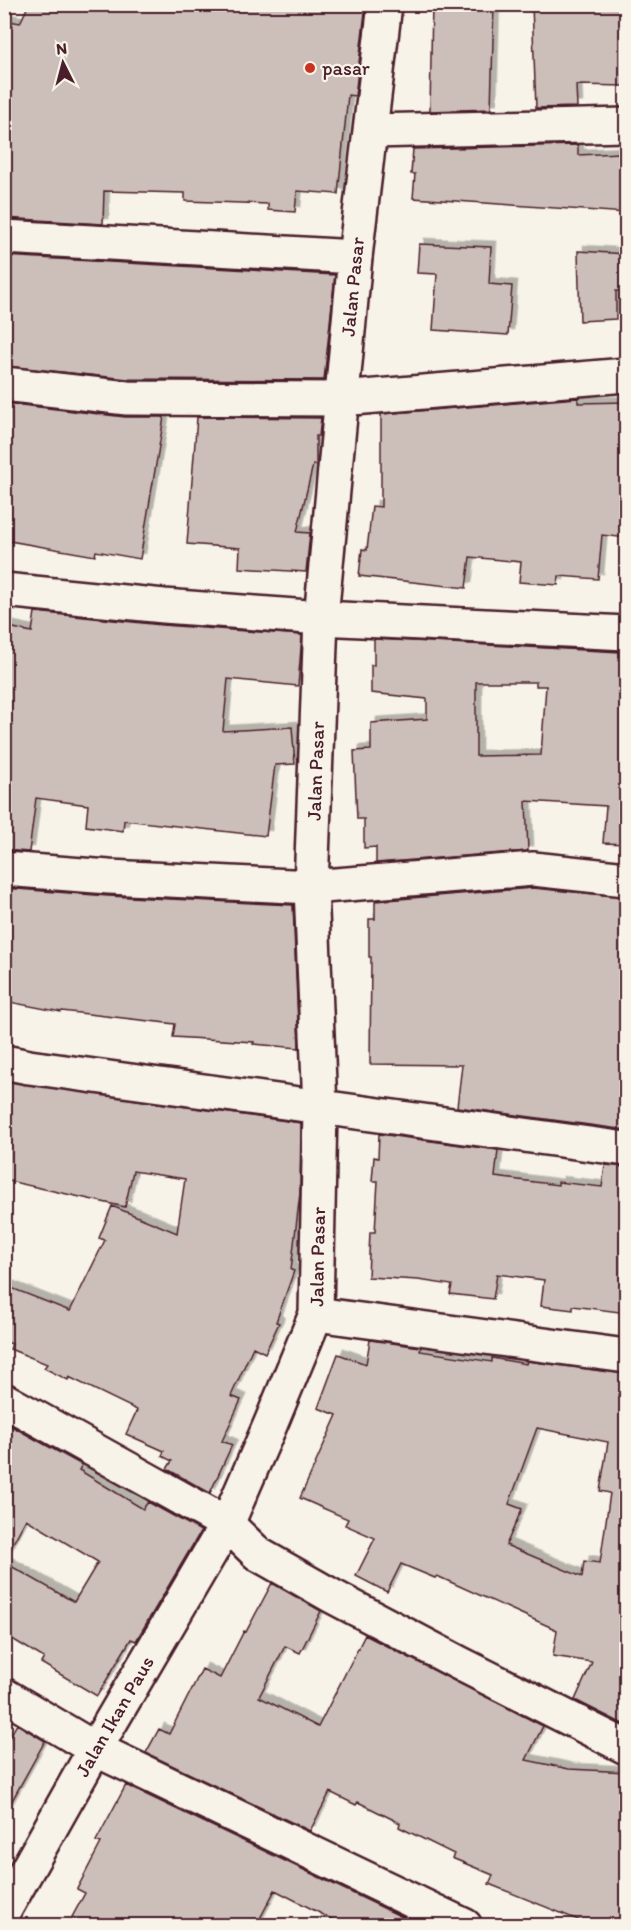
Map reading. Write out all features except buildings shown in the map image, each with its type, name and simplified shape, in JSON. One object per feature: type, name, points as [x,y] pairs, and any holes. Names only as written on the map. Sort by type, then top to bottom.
[{"type":"street","name":"Jalan Pasar","points":[[227,1524],[316,1314],[320,1108],[311,887],[321,618],[355,257],[385,4]]},
{"type":"street","points":[[371,131],[627,125]]},
{"type":"street","points":[[4,237],[355,257]]},
{"type":"street","points":[[4,384],[127,398],[341,399],[627,375]]},
{"type":"street","points":[[4,590],[164,606],[321,618],[627,633]]},
{"type":"street","points":[[4,869],[121,878],[311,887],[533,869],[627,879]]},
{"type":"street","points":[[4,1062],[320,1108],[627,1149]]},
{"type":"street","points":[[316,1314],[627,1356]]},
{"type":"street","points":[[4,1400],[227,1524],[258,1554],[332,1596],[627,1747]]},
{"type":"street","name":"Jalan Ikan Paus","points":[[4,1911],[95,1749],[227,1524]]},
{"type":"street","points":[[4,1695],[95,1749],[465,1926]]},
{"type":"place","name":"pasar","points":[[310,68]]}]
